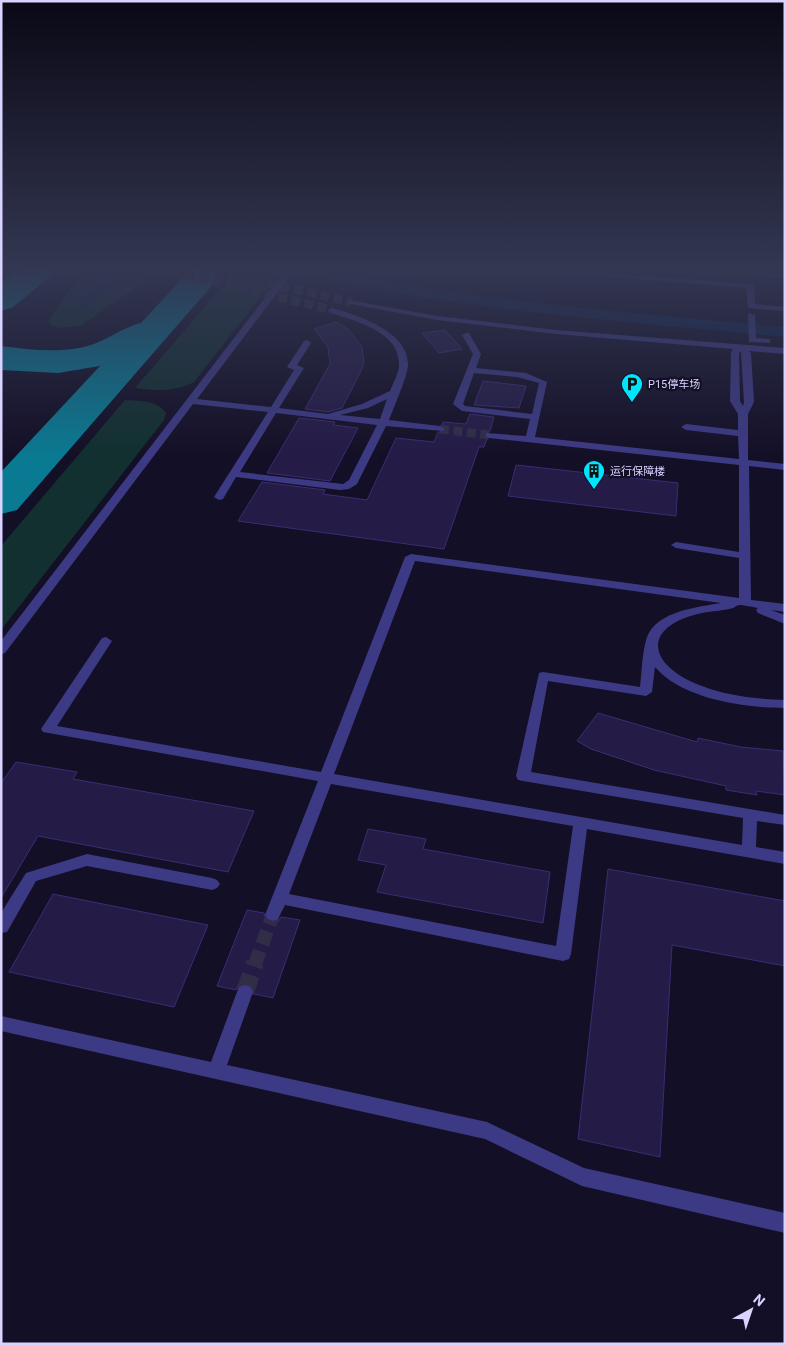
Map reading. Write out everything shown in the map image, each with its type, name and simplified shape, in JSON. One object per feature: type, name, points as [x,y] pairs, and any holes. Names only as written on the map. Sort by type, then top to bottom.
[{"type":"street","points":[[1,650],[244,331]]},
{"type":"street","points":[[234,474],[346,486],[353,482],[383,423],[404,366],[401,350],[382,331]]},
{"type":"street","points":[[556,331],[785,357]]},
{"type":"street","points":[[752,331],[752,340],[785,343]]},
{"type":"street","points":[[466,335],[476,354],[458,404],[462,408],[535,417]]},
{"type":"street","points":[[219,497],[300,368],[291,367],[307,343]]},
{"type":"street","points":[[741,351],[785,351]]},
{"type":"street","points":[[741,351],[749,402],[743,414]]},
{"type":"street","points":[[741,351],[735,401],[743,414],[744,434],[745,603]]},
{"type":"street","points":[[471,370],[536,378],[543,382],[530,439]]},
{"type":"street","points":[[321,416],[366,406],[395,392]]},
{"type":"street","points":[[191,401],[440,429]]},
{"type":"street","points":[[686,427],[744,434]]},
{"type":"street","points":[[488,435],[785,467]]},
{"type":"street","points":[[676,545],[746,556]]},
{"type":"street","points":[[273,915],[411,557],[785,608]]},
{"type":"street","points":[[785,620],[745,603],[704,609],[686,614],[663,625],[654,634],[651,644],[646,692],[543,676],[523,776],[785,820]]},
{"type":"street","points":[[106,641],[48,729],[785,858]]},
{"type":"street","points":[[651,644],[653,658],[657,663],[689,686],[719,696],[785,704]]},
{"type":"street","points":[[750,814],[750,852]]},
{"type":"street","points":[[280,898],[563,954],[581,823]]},
{"type":"street","points":[[1,927],[31,877],[86,860],[212,884]]},
{"type":"street","points":[[216,1072],[245,992]]},
{"type":"street","points":[[1,1024],[487,1132],[582,1177],[785,1223]]},
{"type":"green space","points":[[184,331],[234,331],[194,382],[179,388],[165,390],[135,388]]},
{"type":"green space","points":[[125,400],[153,403],[166,413],[164,420],[1,630],[1,546]]},
{"type":"water","points":[[718,331],[785,331],[785,337]]},
{"type":"building","points":[[315,331],[350,331],[362,347],[364,362],[362,369],[342,408],[328,412],[305,409],[330,364],[328,347]]},
{"type":"building","points":[[446,331],[462,349],[439,353],[422,333]]},
{"type":"building","points":[[483,381],[526,386],[519,408],[474,405]]},
{"type":"building","points":[[470,414],[494,417],[490,431],[484,433],[484,438],[487,439],[484,447],[479,447],[444,549],[238,521],[262,482],[325,490],[323,494],[367,500],[396,438],[434,442],[438,432],[443,433],[446,430],[446,427],[442,425],[443,422],[466,424]]},
{"type":"building","points":[[299,418],[335,422],[333,425],[358,428],[330,481],[267,473]]},
{"type":"building","name":"运行保障楼","points":[[516,465],[678,483],[676,516],[508,496]]},
{"type":"building","points":[[598,713],[697,742],[698,738],[741,747],[783,751],[785,795],[756,791],[757,795],[726,790],[726,786],[654,770],[591,749],[577,741]]},
{"type":"building","points":[[16,762],[77,772],[73,779],[254,811],[228,872],[38,836],[1,898],[1,783]]},
{"type":"building","points":[[368,829],[426,839],[423,849],[550,872],[543,923],[377,892],[386,865],[358,860]]},
{"type":"building","points":[[608,869],[785,901],[785,966],[672,945],[660,1157],[578,1139]]},
{"type":"building","points":[[53,894],[208,925],[174,1007],[9,972]]},
{"type":"building","points":[[247,910],[264,913],[266,920],[272,923],[279,921],[281,917],[300,920],[273,998],[254,994],[253,986],[246,983],[238,985],[236,990],[217,986]]},
{"type":"taxiway","points":[[1,500],[153,331]]},
{"type":"taxiway","points":[[1,358],[40,362],[75,360],[109,351],[126,344],[144,333]]},
{"type":"tunnel","points":[[440,429],[489,435]]},
{"type":"tunnel","points":[[255,964],[273,915]]},
{"type":"tunnel","points":[[245,992],[255,963]]},
{"type":"place","name":"P15停车场","points":[[632,403]]},
{"type":"place","name":"运行保障楼","points":[[594,490]]}]
